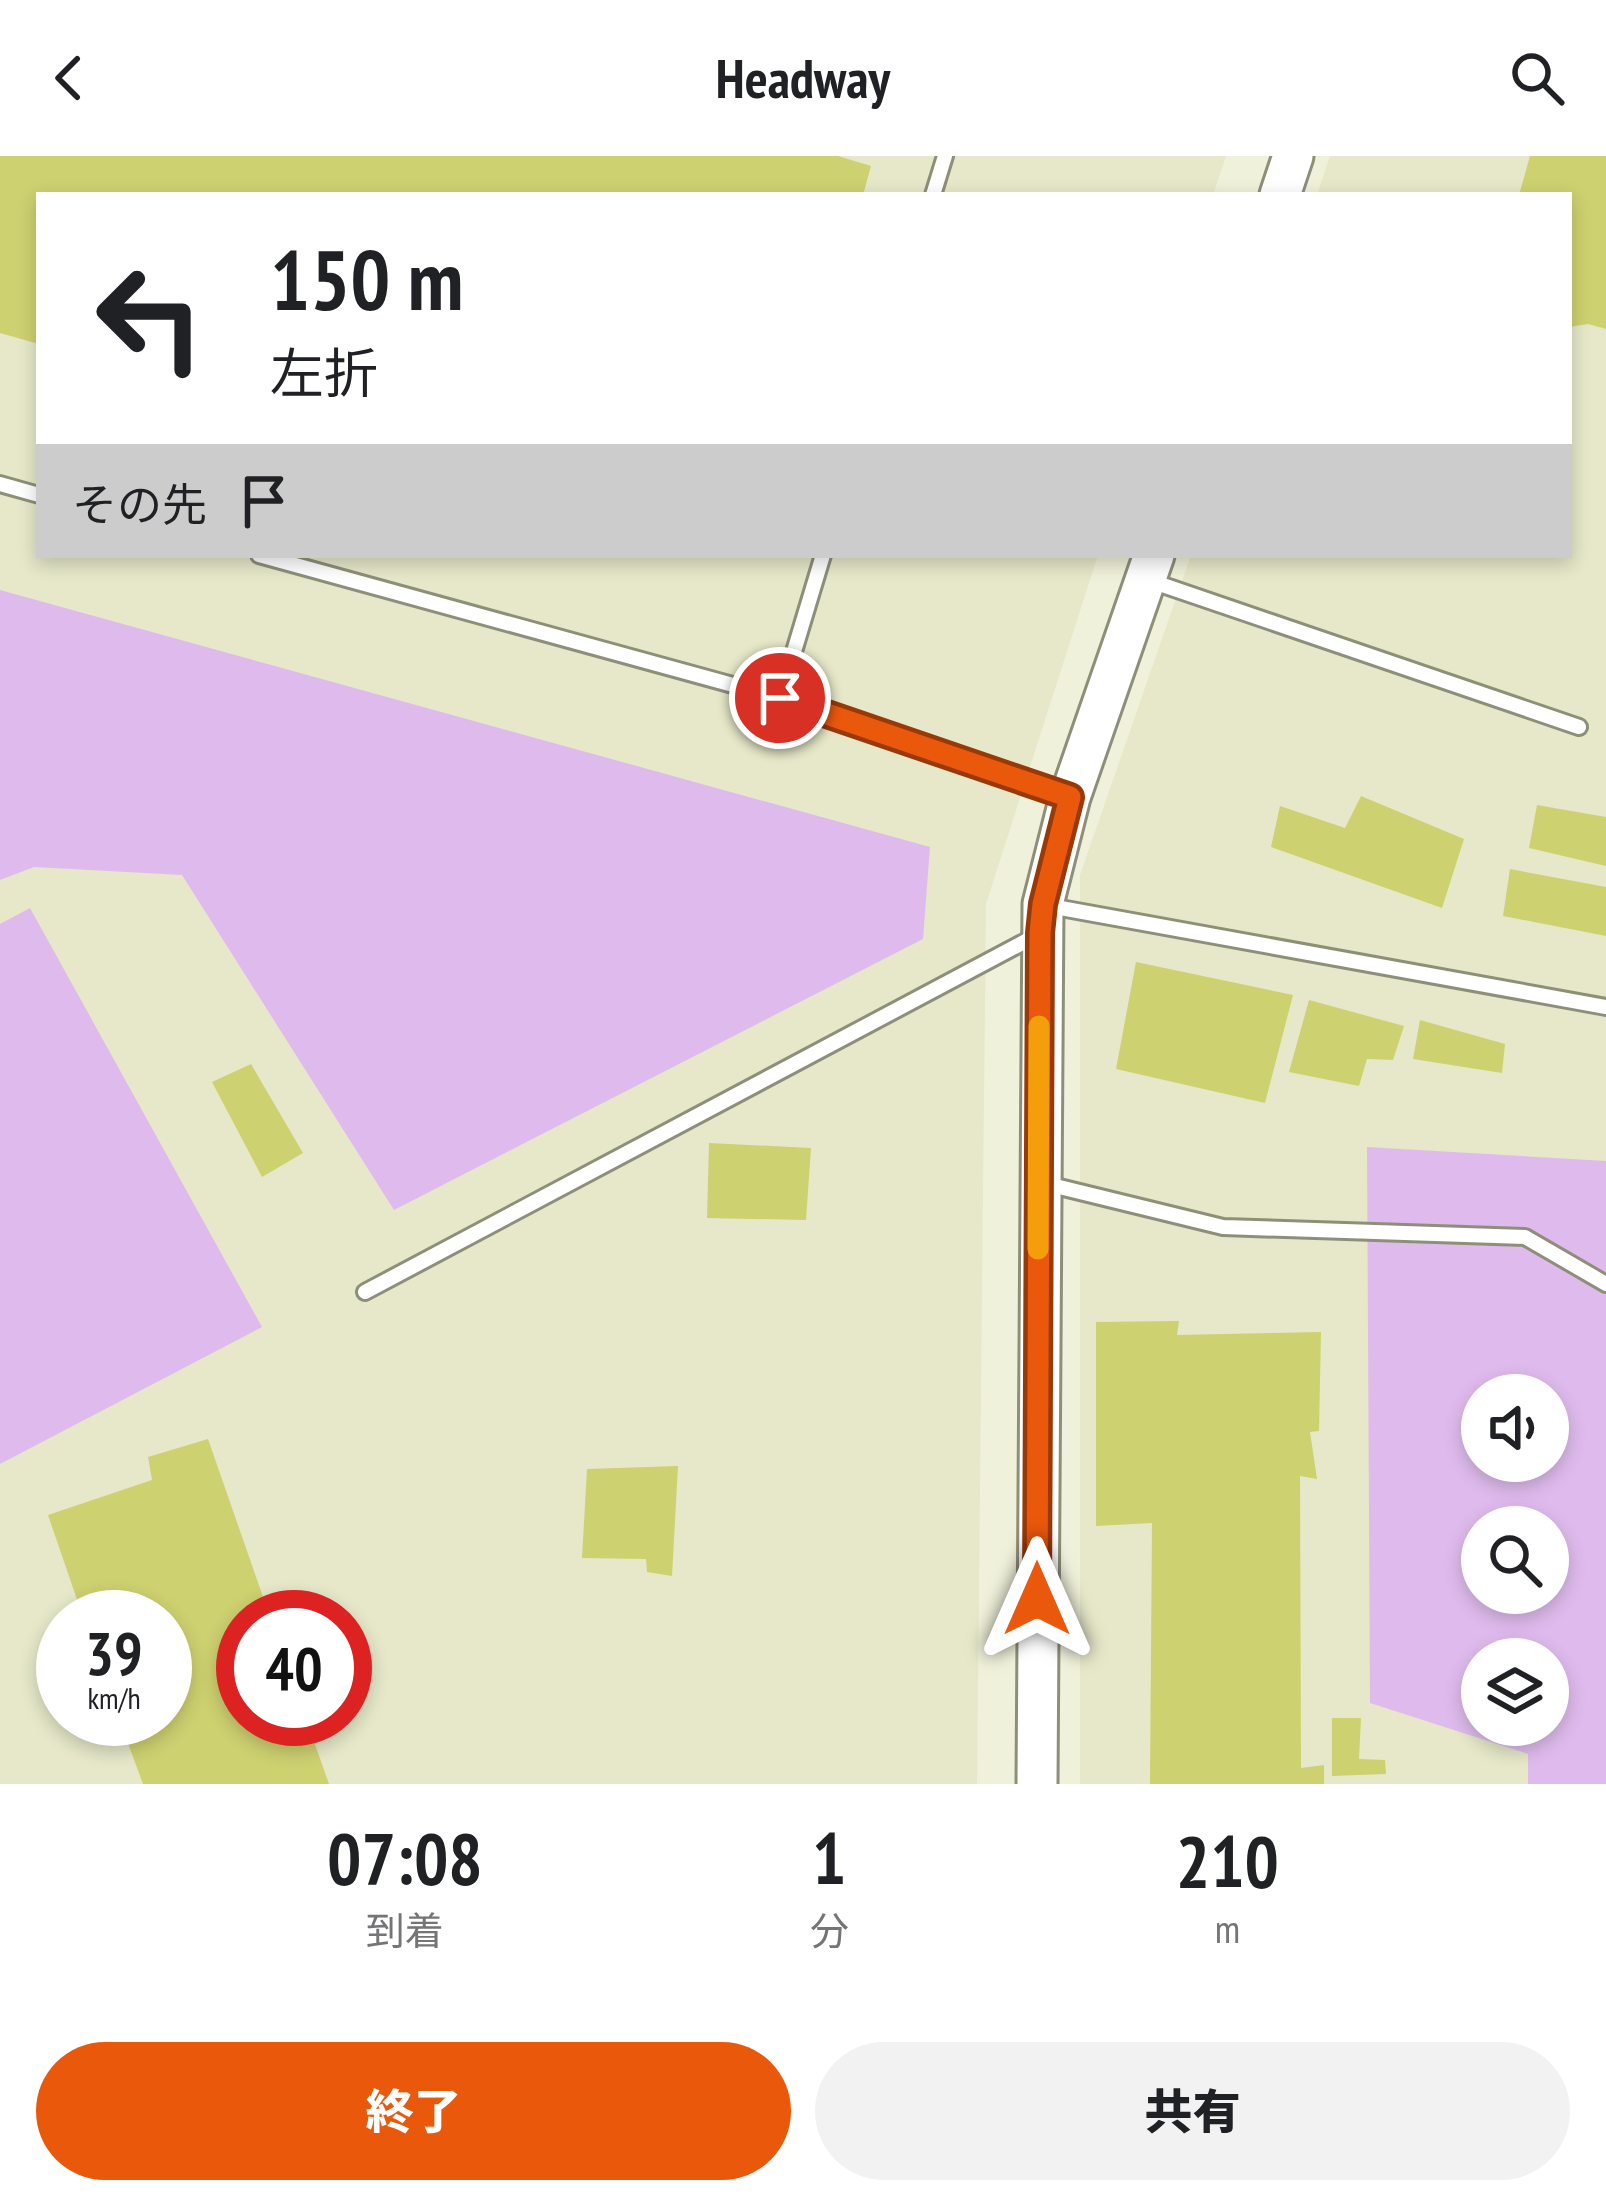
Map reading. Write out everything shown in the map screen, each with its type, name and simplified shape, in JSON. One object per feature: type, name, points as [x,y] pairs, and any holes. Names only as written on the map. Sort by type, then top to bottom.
[{"type":"street","points":[[1281,192],[1293,156]]},
{"type":"street","points":[[1036,1784],[1042,919],[1070,797],[1150,567]]},
{"type":"lane","points":[[934,192],[945,156]]},
{"type":"lane","points":[[0,484],[36,493]]},
{"type":"lane","points":[[270,558],[780,698],[1070,797]]},
{"type":"lane","points":[[780,698],[823,558]]},
{"type":"lane","points":[[1150,567],[1580,728]]},
{"type":"lane","points":[[365,1292],[1042,919],[1606,1006]]},
{"type":"lane","points":[[1038,1182],[1223,1227],[1525,1237],[1606,1284]]},
{"type":"shaded area","points":[[0,156],[1226,156],[1214,192],[36,192],[36,558],[1097,558],[986,904],[977,1784],[0,1784]]},
{"type":"shaded area","points":[[1330,156],[1606,156],[1606,1784],[1080,1784],[1080,875],[1190,558],[1572,558],[1572,192],[1318,192]]},
{"type":"shaded area","points":[[0,590],[930,847],[923,939],[394,1210],[182,875],[34,867],[0,880]]},
{"type":"shaded area","points":[[30,908],[262,1327],[0,1464],[0,924]]},
{"type":"shaded area","points":[[1367,1147],[1606,1161],[1606,1784],[1528,1784],[1528,1754],[1503,1746],[1569,1746],[1569,1638],[1461,1638],[1461,1732],[1370,1703]]},
{"type":"building","points":[[0,156],[838,156],[871,166],[864,192],[36,192],[36,343],[0,333]]},
{"type":"building","points":[[1530,156],[1606,156],[1606,329],[1588,324],[1572,327],[1572,192],[1520,192]]},
{"type":"building","points":[[1361,796],[1464,839],[1442,908],[1271,847],[1280,806],[1345,828]]},
{"type":"building","points":[[1537,805],[1606,817],[1606,866],[1529,848]]},
{"type":"building","points":[[1510,869],[1606,887],[1606,936],[1503,916]]},
{"type":"building","points":[[1136,962],[1293,995],[1265,1103],[1116,1069]]},
{"type":"building","points":[[1309,1000],[1404,1026],[1393,1060],[1367,1059],[1359,1086],[1289,1072]]},
{"type":"building","points":[[1420,1020],[1505,1044],[1502,1073],[1413,1059]]},
{"type":"building","points":[[251,1064],[303,1153],[262,1177],[212,1082]]},
{"type":"building","points":[[709,1143],[811,1148],[806,1220],[707,1218]]},
{"type":"building","points":[[1179,1321],[1177,1335],[1321,1332],[1319,1431],[1310,1432],[1317,1479],[1300,1476],[1301,1768],[1324,1765],[1324,1784],[1150,1784],[1152,1523],[1096,1526],[1096,1322]]},
{"type":"building","points":[[208,1439],[261,1590],[216,1590],[216,1746],[316,1746],[329,1784],[143,1784],[129,1746],[192,1746],[192,1590],[74,1590],[48,1515],[152,1480],[148,1457]]},
{"type":"building","points":[[678,1466],[672,1576],[647,1572],[646,1559],[582,1558],[587,1469]]},
{"type":"building","points":[[1332,1718],[1361,1718],[1359,1759],[1385,1760],[1386,1774],[1332,1776]]},
{"type":"slow traffic","points":[[1038,1249],[1039,1026]]},
{"type":"route","points":[[780,698],[1070,797],[1040,933],[1037,1599]]}]
